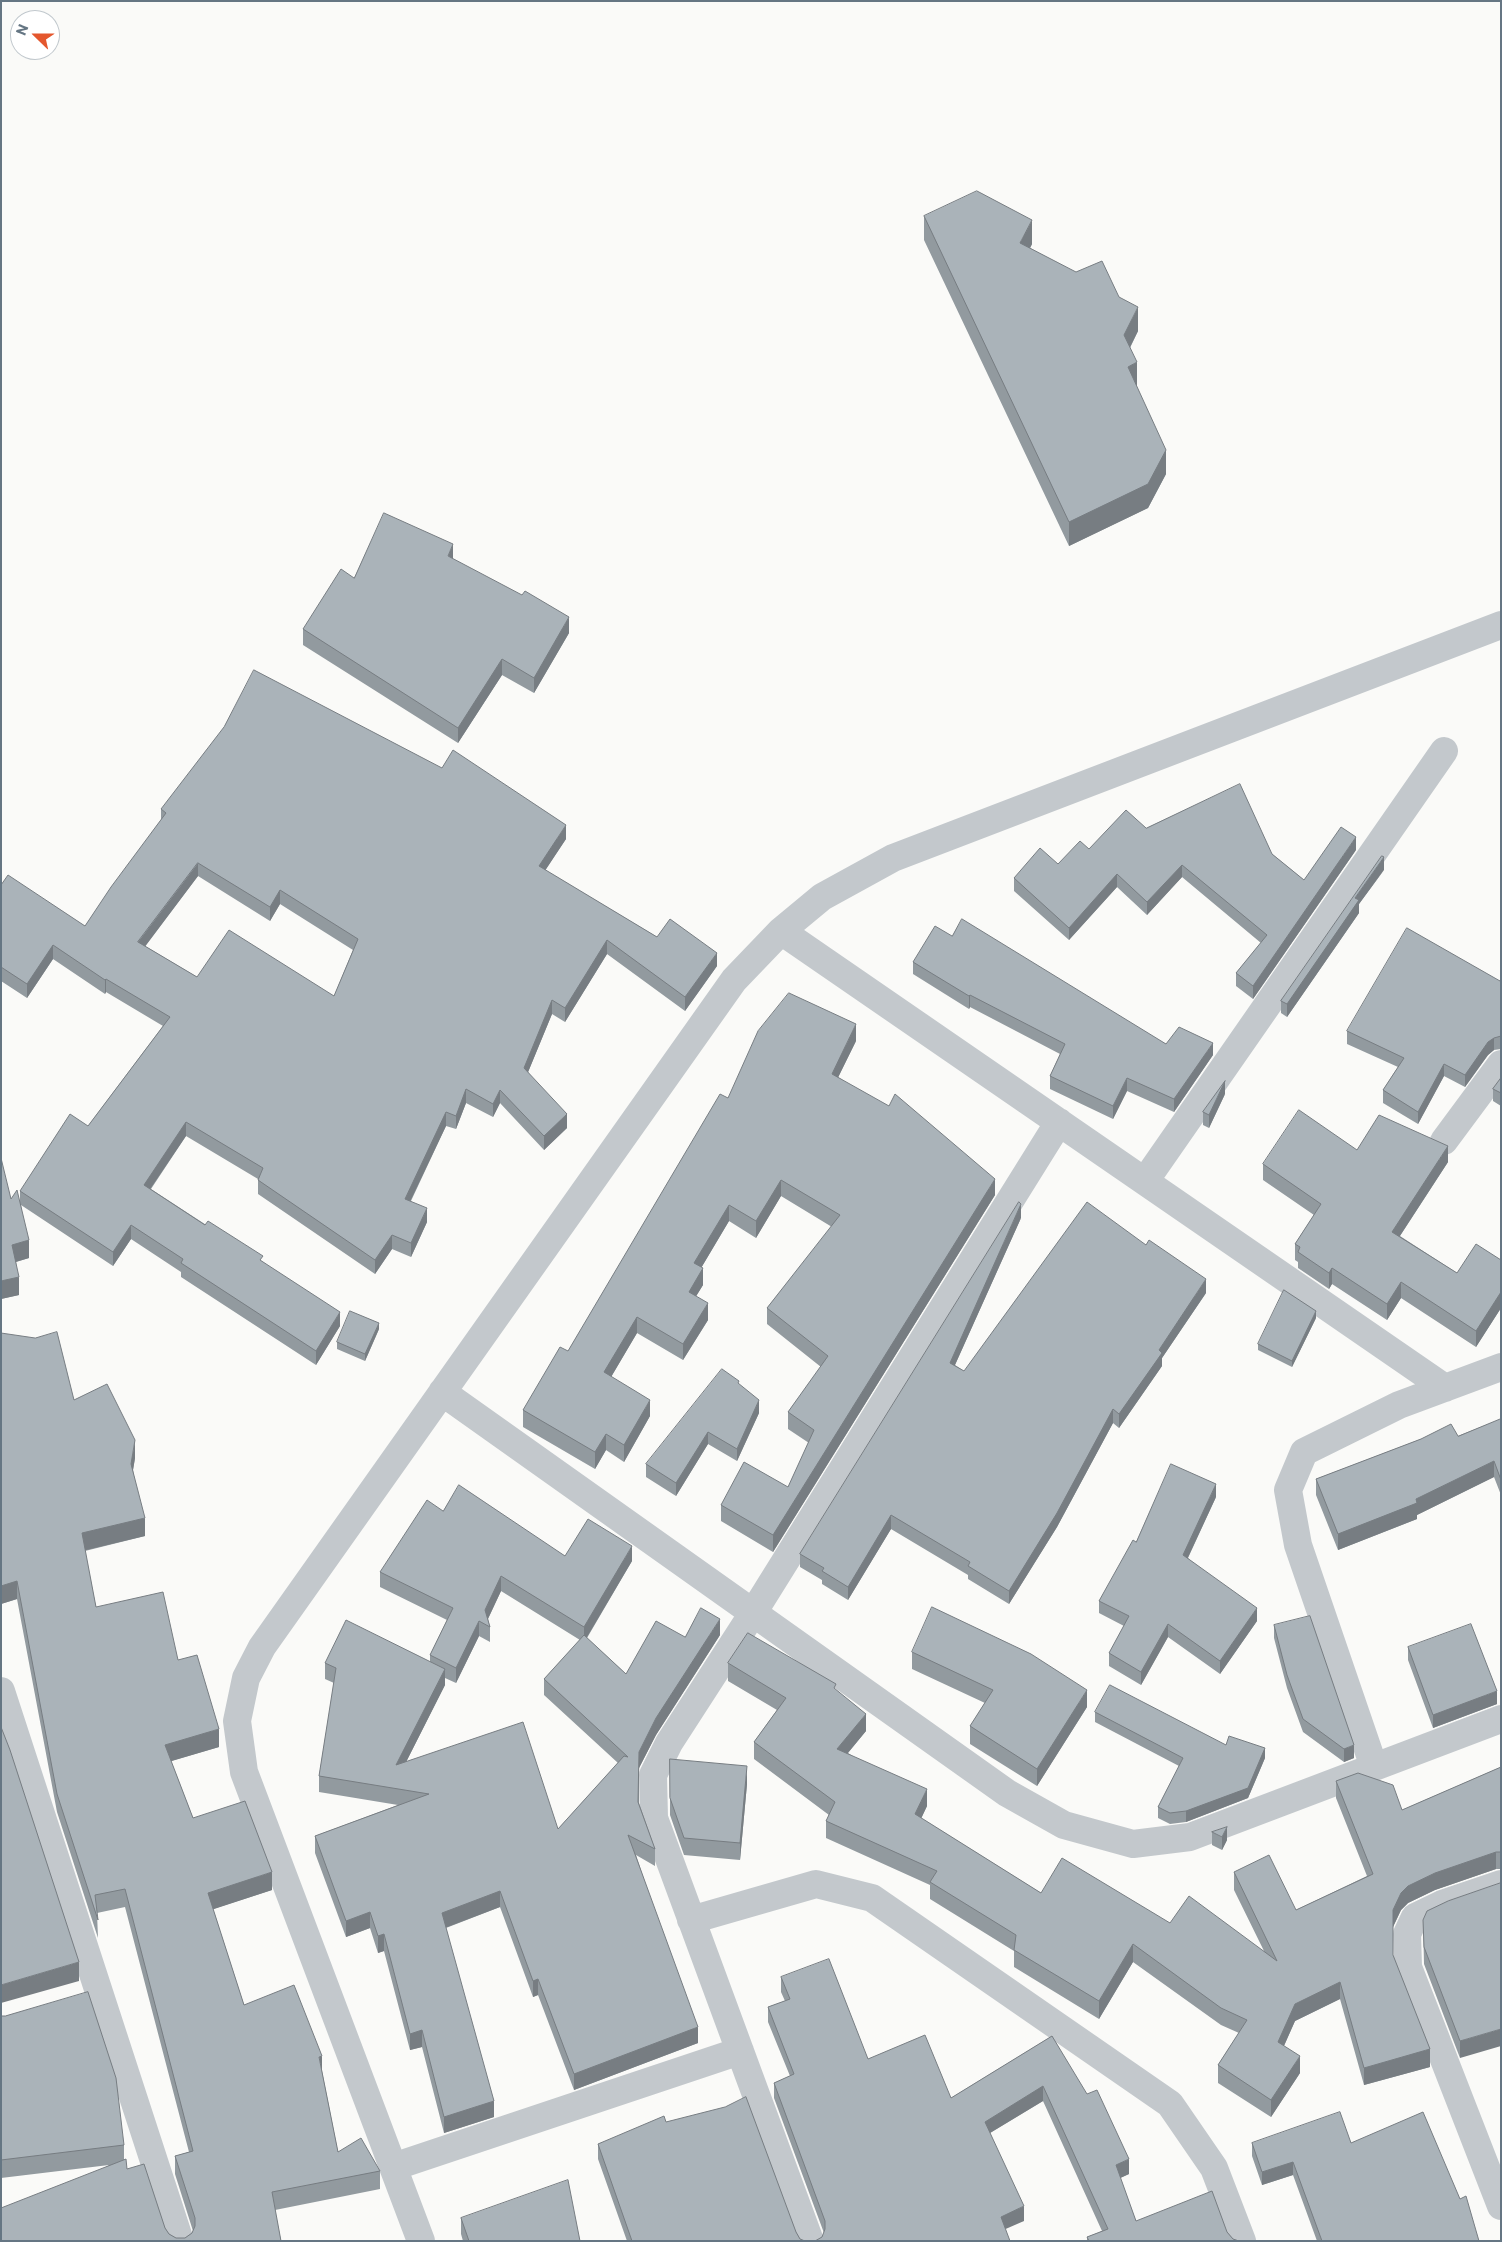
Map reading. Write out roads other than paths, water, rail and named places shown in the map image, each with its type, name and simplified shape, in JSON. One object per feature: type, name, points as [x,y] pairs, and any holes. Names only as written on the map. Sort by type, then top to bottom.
[{"type":"street","points":[[421,2241],[244,1772],[237,1721],[246,1678],[262,1647],[734,980],[781,930],[822,897],[894,858],[1501,624]]},
{"type":"street","points":[[1145,1181],[1444,751]]},
{"type":"street","points":[[781,930],[1445,1388]]},
{"type":"street","points":[[1444,1141],[1501,1064]]},
{"type":"street","points":[[810,2241],[654,1818],[653,1775],[668,1743],[753,1613],[1059,1122]]},
{"type":"street","points":[[1374,1767],[1298,1545],[1288,1490],[1304,1452],[1399,1405],[1501,1368]]},
{"type":"street","points":[[442,1392],[1007,1793],[1064,1825],[1133,1844],[1190,1836],[1501,1719]]},
{"type":"street","points":[[1,1691],[180,2241]]},
{"type":"street","points":[[691,1920],[816,1884],[872,1898],[1170,2104],[1214,2168],[1242,2241]]},
{"type":"street","points":[[1501,1884],[1442,1904],[1415,1917],[1407,1934],[1408,1967],[1501,2206]]},
{"type":"street","points":[[72,1999],[99,1991]]},
{"type":"street","points":[[393,2167],[740,2051]]}]
